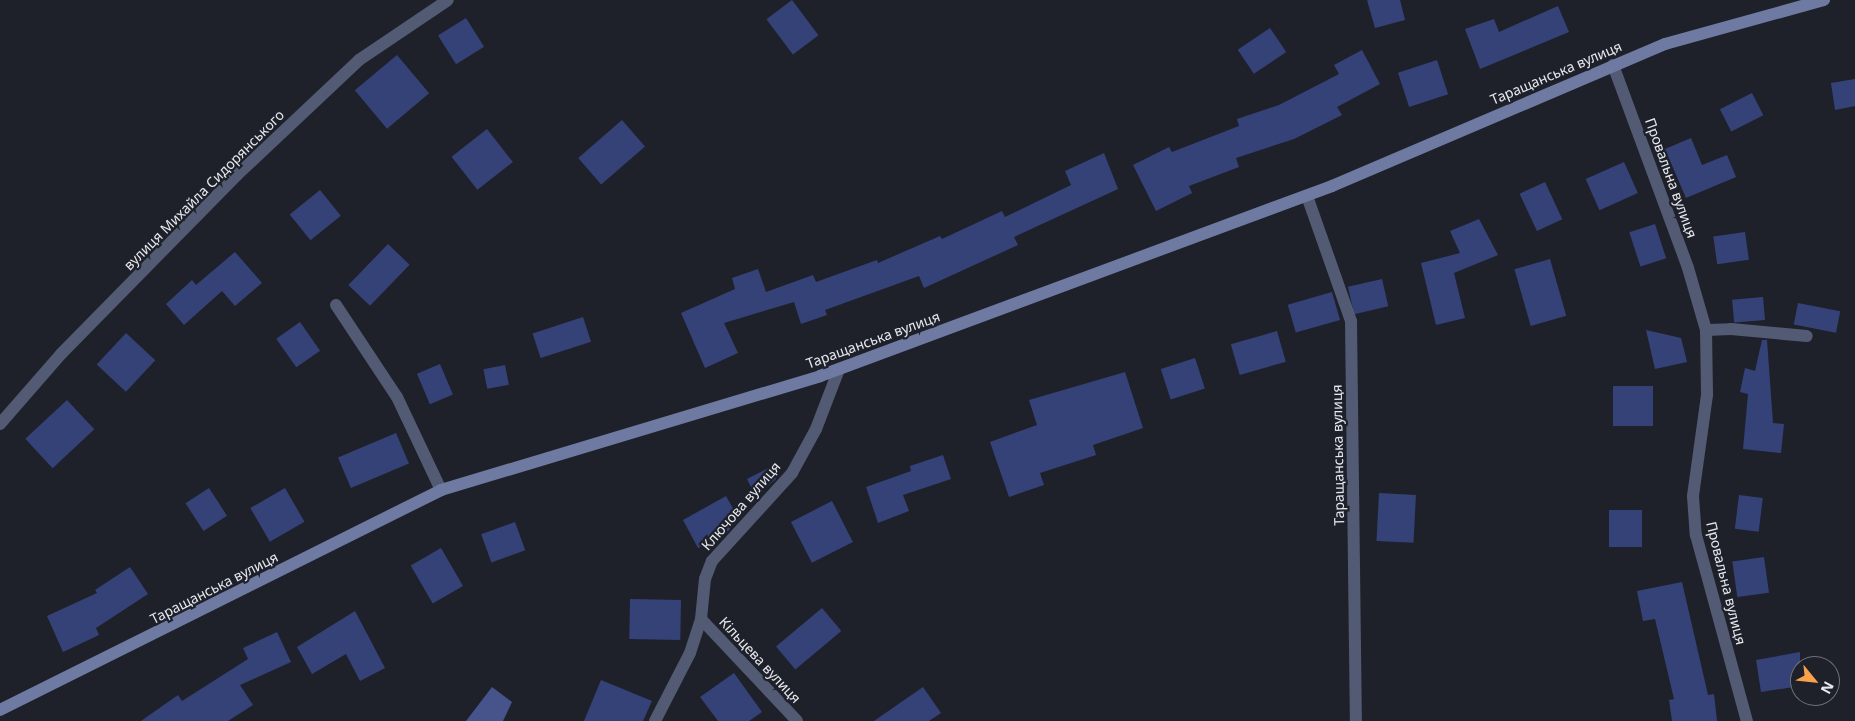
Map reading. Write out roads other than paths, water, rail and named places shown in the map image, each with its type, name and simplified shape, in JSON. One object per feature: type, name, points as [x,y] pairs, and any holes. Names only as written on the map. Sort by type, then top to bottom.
[{"type":"main road","name":"Таращанська вулиця","points":[[0,710],[441,490],[839,369],[1307,196],[1665,44],[1824,0]]},
{"type":"street","name":"вулиця Михайла Сидорянського","points":[[0,424],[61,354],[237,175],[358,60],[448,0]]},
{"type":"street","name":"Провальна вулиця","points":[[1613,65],[1688,268],[1706,330],[1707,394],[1693,496],[1696,535],[1747,721]]},
{"type":"street","name":"Таращанська вулиця","points":[[1307,196],[1351,321],[1356,721]]},
{"type":"street","points":[[336,305],[397,397],[441,490]]},
{"type":"street","points":[[1706,330],[1731,329],[1807,336]]},
{"type":"street","name":"Ключова вулиця","points":[[656,721],[690,653],[701,619],[705,579],[712,561],[792,473],[816,429],[839,369]]},
{"type":"street","name":"Кільцева вулиця","points":[[701,619],[796,721]]}]
